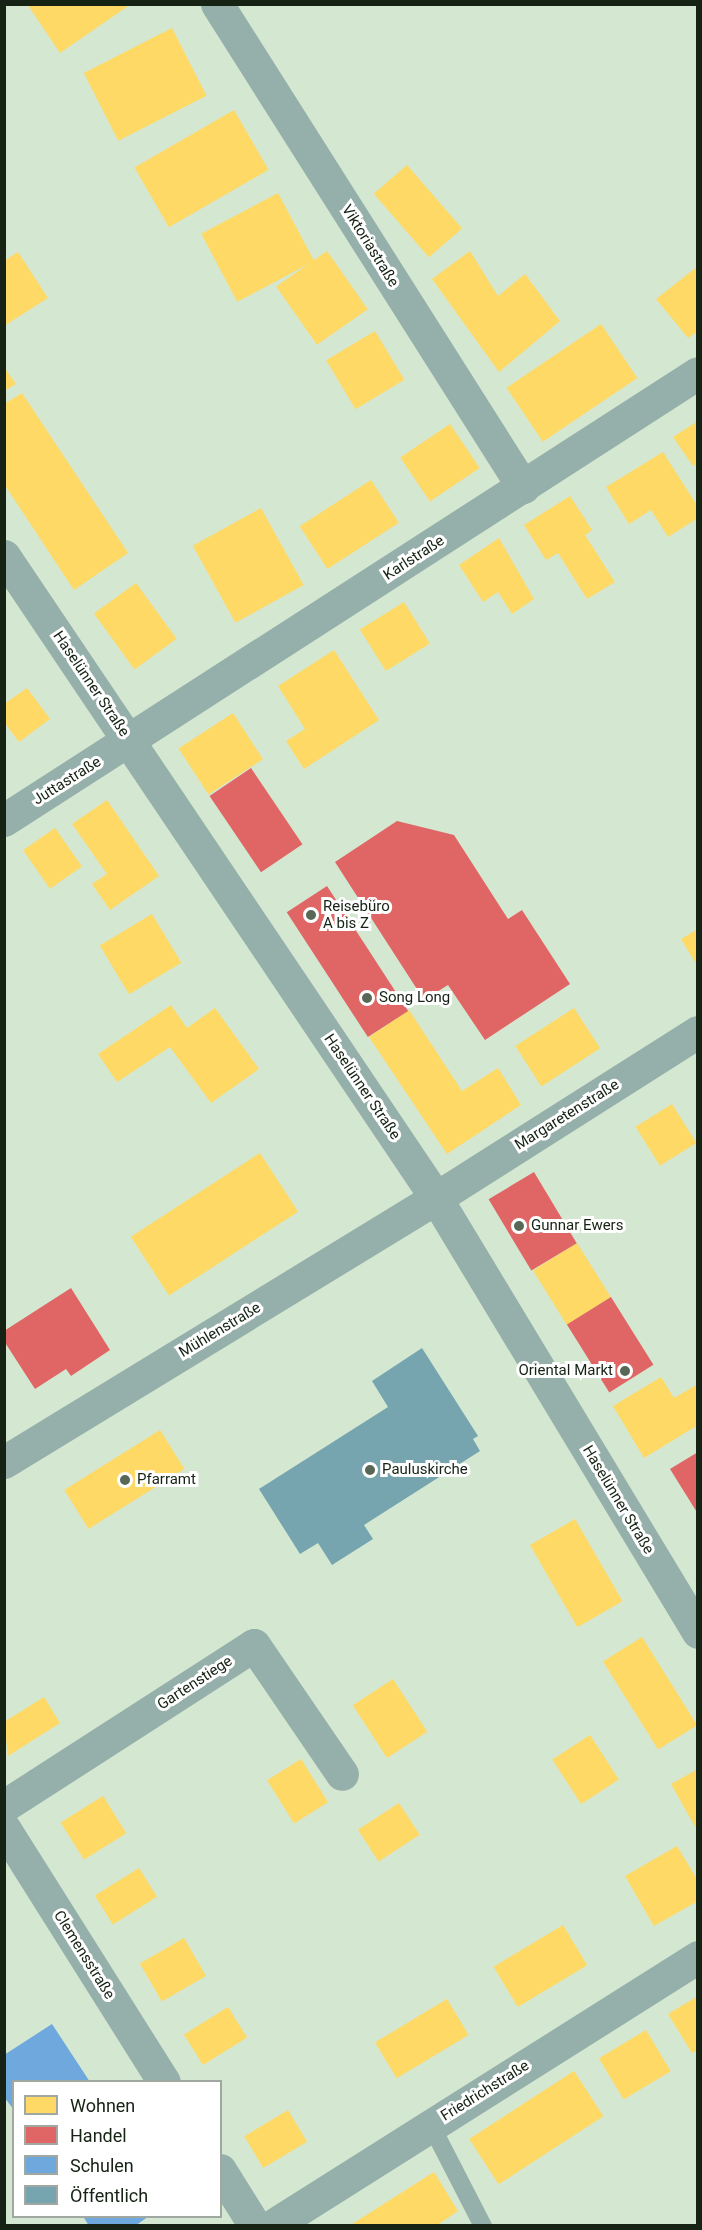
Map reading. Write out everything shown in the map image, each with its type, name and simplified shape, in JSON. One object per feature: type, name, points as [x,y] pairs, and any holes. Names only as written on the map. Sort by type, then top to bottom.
[{"type":"street","name":"Viktoriastraße","points":[[217,4],[523,487]]},
{"type":"street","name":"Karlstraße","points":[[130,742],[698,374]]},
{"type":"street","name":"Haselünner Straße","points":[[4,556],[436,1198],[694,1617]]},
{"type":"street","name":"Juttastraße","points":[[4,820],[130,742]]},
{"type":"street","name":"Margaretenstraße","points":[[436,1198],[698,1032]]},
{"type":"street","name":"Mühlenstraße","points":[[4,1462],[436,1198]]},
{"type":"street","name":"Gartenstiege","points":[[4,1806],[254,1645],[342,1774]]},
{"type":"street","name":"Clemensstraße","points":[[4,1828],[163,2080]]},
{"type":"street","name":"Friedrichstraße","points":[[272,2226],[698,1957]]},
{"type":"street","points":[[222,2173],[255,2226]]},
{"type":"lane","points":[[430,2125],[483,2226]]},
{"type":"building: Wohnen","points":[[27,4],[131,4],[60,53]]},
{"type":"building: Wohnen","points":[[172,28],[207,96],[118,141],[84,73]]},
{"type":"building: Wohnen","points":[[234,110],[268,170],[169,227],[134,168]]},
{"type":"building: Wohnen","points":[[407,165],[462,228],[429,257],[374,194]]},
{"type":"building: Wohnen","points":[[278,193],[314,261],[237,302],[201,234]]},
{"type":"building: Wohnen","points":[[327,251],[368,309],[317,345],[276,287]]},
{"type":"building: Wohnen","points":[[470,251],[498,296],[525,274],[560,321],[499,372],[432,279]]},
{"type":"building: Wohnen","points":[[18,252],[48,298],[4,326],[4,261]]},
{"type":"building: Wohnen","points":[[698,266],[698,331],[688,338],[656,299]]},
{"type":"building: Wohnen","points":[[601,324],[637,378],[543,442],[506,388]]},
{"type":"building: Wohnen","points":[[375,331],[404,380],[355,409],[326,360]]},
{"type":"building: Wohnen","points":[[4,367],[16,384],[4,391]]},
{"type":"building: Wohnen","points":[[22,393],[128,553],[74,590],[4,484],[4,404]]},
{"type":"building: Wohnen","points":[[698,421],[698,463],[693,466],[673,437]]},
{"type":"building: Wohnen","points":[[450,424],[480,468],[430,501],[400,458]]},
{"type":"building: Wohnen","points":[[663,452],[698,507],[698,518],[668,537],[651,510],[629,524],[606,487]]},
{"type":"building: Wohnen","points":[[371,480],[399,523],[327,569],[300,526]]},
{"type":"building: Wohnen","points":[[570,496],[592,530],[585,535],[615,582],[587,599],[558,553],[546,560],[524,525]]},
{"type":"building: Wohnen","points":[[261,508],[304,585],[235,623],[193,546]]},
{"type":"building: Wohnen","points":[[499,538],[534,599],[512,614],[498,592],[483,602],[459,565]]},
{"type":"building: Wohnen","points":[[136,583],[177,639],[134,669],[94,614]]},
{"type":"building: Wohnen","points":[[404,602],[430,644],[386,671],[360,630]]},
{"type":"building: Wohnen","points":[[334,650],[379,720],[304,769],[286,741],[305,729],[278,686]]},
{"type":"building: Wohnen","points":[[27,688],[50,719],[19,742],[4,722],[4,704]]},
{"type":"building: Wohnen","points":[[233,713],[263,759],[208,795],[178,748]]},
{"type":"building: Wohnen","points":[[107,800],[159,876],[110,910],[92,884],[107,874],[72,824]]},
{"type":"building: Wohnen","points":[[55,828],[82,867],[50,889],[23,850]]},
{"type":"building: Wohnen","points":[[152,914],[181,963],[129,994],[100,945]]},
{"type":"building: Wohnen","points":[[698,929],[698,967],[681,939]]},
{"type":"building: Wohnen","points":[[171,1005],[187,1028],[215,1008],[259,1069],[211,1103],[170,1047],[117,1082],[98,1054]]},
{"type":"building: Wohnen","points":[[574,1008],[600,1048],[541,1086],[515,1046]]},
{"type":"building: Wohnen","points":[[409,1010],[462,1091],[498,1068],[521,1105],[447,1154],[369,1037]]},
{"type":"building: Wohnen","points":[[672,1104],[696,1143],[660,1166],[636,1127]]},
{"type":"building: Wohnen","points":[[260,1153],[298,1212],[169,1296],[131,1237]]},
{"type":"building: Wohnen","points":[[577,1243],[611,1297],[567,1325],[533,1271]]},
{"type":"building: Wohnen","points":[[661,1377],[674,1398],[698,1384],[698,1425],[644,1458],[613,1406]]},
{"type":"building: Wohnen","name":"Pfarramt","points":[[160,1430],[184,1469],[89,1529],[64,1490]]},
{"type":"building: Wohnen","points":[[575,1519],[622,1601],[577,1627],[530,1545]]},
{"type":"building: Wohnen","points":[[642,1637],[697,1725],[658,1750],[603,1661]]},
{"type":"building: Wohnen","points":[[393,1679],[427,1732],[387,1758],[353,1705]]},
{"type":"building: Wohnen","points":[[44,1697],[60,1723],[8,1756],[4,1722]]},
{"type":"building: Wohnen","points":[[590,1735],[619,1779],[581,1804],[552,1760]]},
{"type":"building: Wohnen","points":[[301,1759],[328,1802],[294,1823],[267,1780]]},
{"type":"building: Wohnen","points":[[698,1769],[698,1832],[671,1784]]},
{"type":"building: Wohnen","points":[[103,1796],[126,1833],[84,1860],[61,1822]]},
{"type":"building: Wohnen","points":[[399,1803],[420,1835],[379,1862],[358,1830]]},
{"type":"building: Wohnen","points":[[677,1846],[698,1881],[698,1901],[654,1926],[625,1876]]},
{"type":"building: Wohnen","points":[[139,1868],[157,1897],[113,1924],[95,1896]]},
{"type":"building: Wohnen","points":[[563,1925],[587,1965],[518,2007],[494,1967]]},
{"type":"building: Wohnen","points":[[184,1938],[206,1976],[162,2002],[140,1964]]},
{"type":"building: Wohnen","points":[[698,1996],[698,2050],[692,2053],[668,2014]]},
{"type":"building: Wohnen","points":[[447,1999],[469,2035],[397,2078],[375,2042]]},
{"type":"building: Wohnen","points":[[228,2007],[247,2038],[203,2065],[184,2035]]},
{"type":"building: Wohnen","points":[[646,2030],[671,2071],[624,2099],[599,2058]]},
{"type":"building: Wohnen","points":[[574,2071],[603,2116],[499,2184],[469,2139]]},
{"type":"building: Wohnen","points":[[288,2110],[307,2142],[263,2168],[244,2136]]},
{"type":"building: Wohnen","points":[[434,2172],[458,2211],[436,2226],[349,2226]]},
{"type":"building: Handel","points":[[251,768],[302,844],[261,872],[210,796]]},
{"type":"building: Handel","points":[[397,821],[454,835],[508,919],[522,910],[570,984],[485,1040],[448,985],[424,1000],[335,862]]},
{"type":"building: Handel","points":[[327,886],[408,1011],[368,1037],[287,912]]},
{"type":"building: Handel","points":[[534,1172],[577,1243],[531,1270],[489,1199]]},
{"type":"building: Handel","points":[[71,1288],[110,1350],[71,1376],[66,1369],[35,1389],[4,1341],[4,1331]]},
{"type":"building: Handel","points":[[611,1297],[653,1365],[609,1392],[567,1325]]},
{"type":"building: Handel","points":[[698,1452],[698,1514],[670,1469]]},
{"type":"building: Schulen","points":[[52,2024],[89,2080],[12,2080],[12,2107],[4,2097],[4,2055]]},
{"type":"building: Schulen","points":[[84,2218],[146,2218],[135,2226],[89,2226]]},
{"type":"building: Öffentlich","name":"Pauluskirche","points":[[422,1348],[478,1436],[473,1439],[480,1451],[364,1525],[373,1539],[332,1565],[318,1543],[300,1554],[259,1489],[388,1407],[372,1381]]},
{"type":"place","name":"Reisebüro A bis Z","points":[[311,915]]},
{"type":"place","name":"Song Long","points":[[367,998]]},
{"type":"place","name":"Gunnar Ewers","points":[[519,1226]]},
{"type":"place","name":"Oriental Markt","points":[[625,1371]]},
{"type":"place","name":"Pauluskirche","points":[[370,1470]]},
{"type":"place","name":"Pfarramt","points":[[125,1480]]}]
